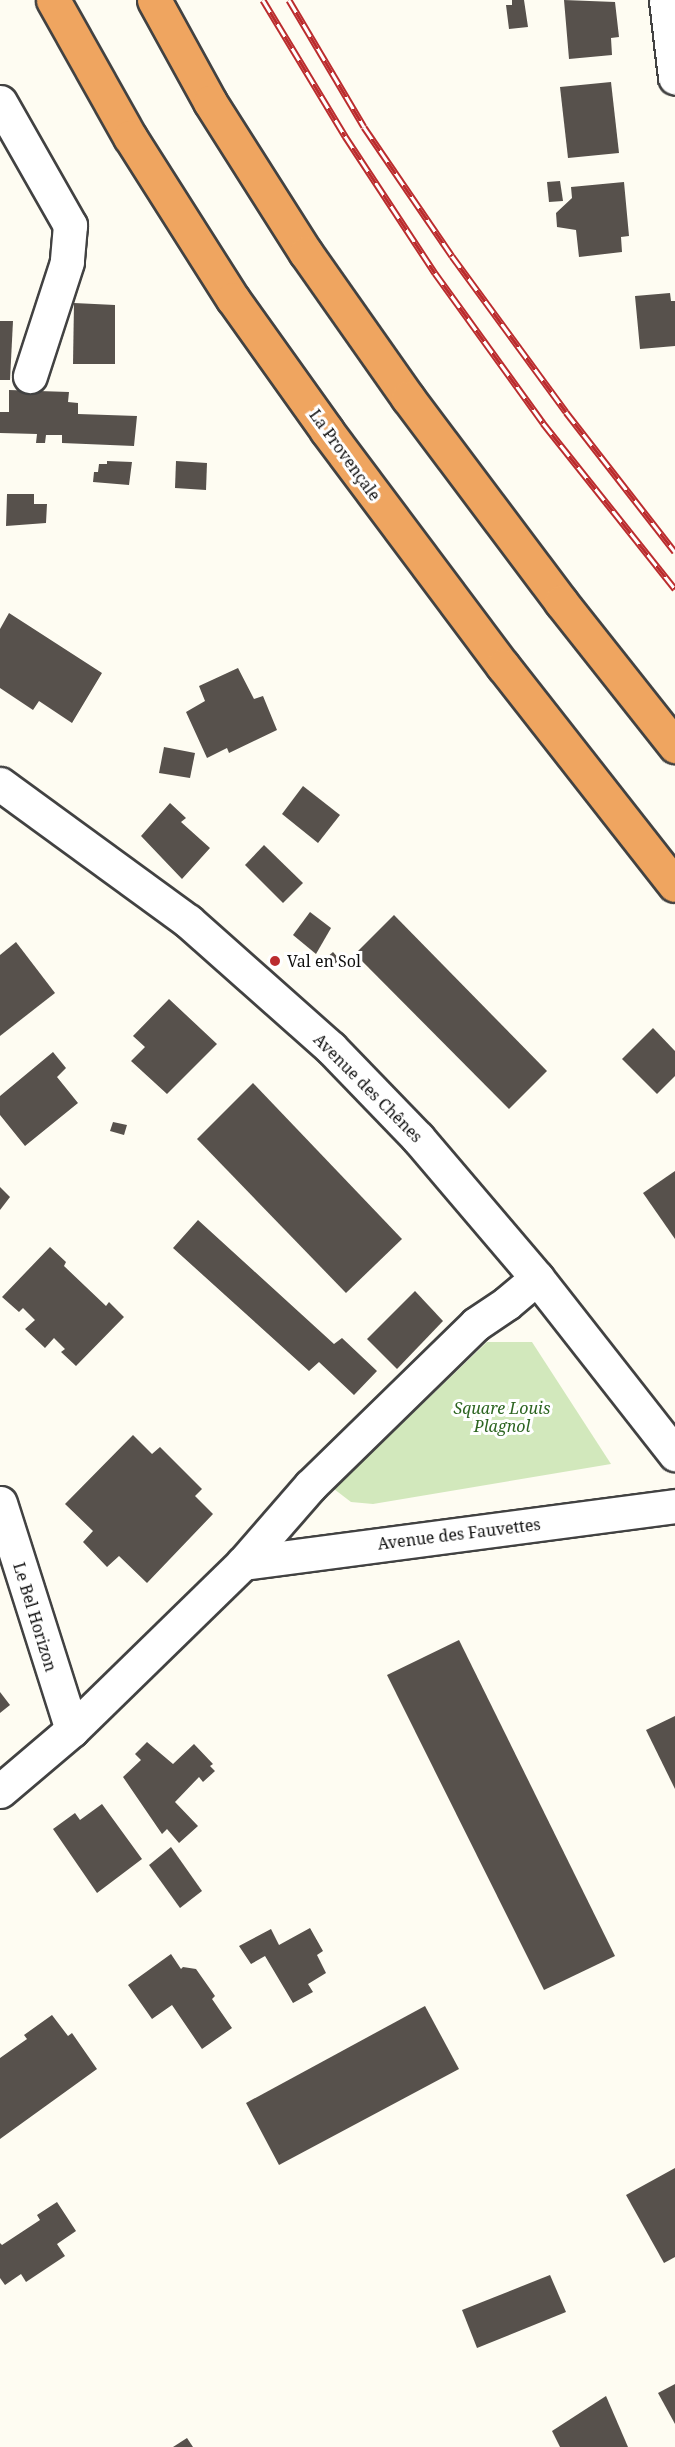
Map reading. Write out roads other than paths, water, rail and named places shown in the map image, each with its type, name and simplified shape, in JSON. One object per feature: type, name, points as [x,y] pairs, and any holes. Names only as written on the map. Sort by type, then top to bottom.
[{"type":"highway","name":"La Provençale","points":[[53,0],[130,137],[233,299],[327,431],[496,657],[675,885]]},
{"type":"highway","points":[[154,0],[210,102],[306,253],[429,426],[554,593],[675,746]]},
{"type":"street","points":[[666,0],[675,77]]},
{"type":"street","points":[[0,102],[70,225],[67,262],[30,376]]},
{"type":"street","name":"Avenue des Chênes","points":[[0,784],[188,921],[331,1048],[417,1138],[537,1278],[675,1454]]},
{"type":"street","points":[[0,1791],[72,1730],[243,1563],[310,1486],[476,1324],[507,1303],[537,1278]]},
{"type":"street","name":"Le Bel Horizon","points":[[0,1503],[72,1730]]},
{"type":"street","name":"Avenue des Fauvettes","points":[[243,1563],[675,1506]]},
{"type":"railway","points":[[263,0],[345,136],[435,273],[543,423],[675,589]]},
{"type":"railway","points":[[289,0],[364,127],[452,256],[566,412],[675,552]]},
{"type":"place","name":"Val en Sol","points":[[275,961]]},
{"type":"park label","name":"Square Louis Plagnol","points":[[502,1417]]}]
